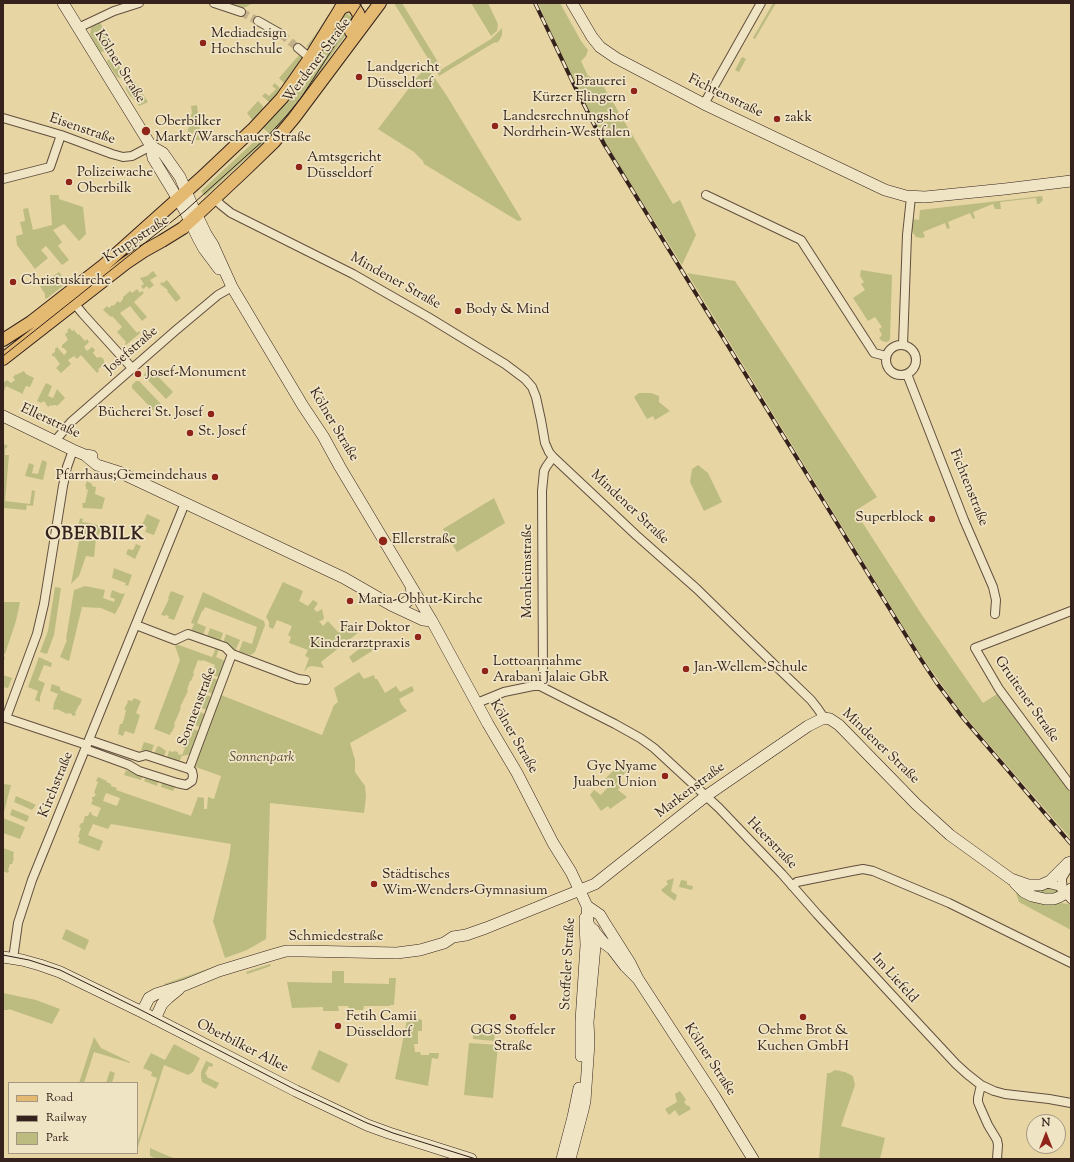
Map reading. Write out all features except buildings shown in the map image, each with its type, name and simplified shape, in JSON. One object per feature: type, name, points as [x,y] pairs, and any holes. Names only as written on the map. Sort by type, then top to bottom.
[{"type":"main road","name":"Kölner Straße","points":[[62,3],[152,146],[153,158],[182,195],[185,211],[193,218],[204,249],[230,283],[303,406],[323,436],[432,622],[518,773],[553,843],[571,872],[587,906],[588,924],[594,931],[600,944],[612,949],[625,966],[638,979]]},
{"type":"main road","points":[[366,3],[371,5],[379,3]]},
{"type":"main road","name":"Werdener Straße","points":[[193,218],[271,146],[294,118],[379,3]]},
{"type":"main road","name":"Fichtenstraße","points":[[572,3],[592,37],[607,53],[704,104],[885,190],[911,197],[925,197],[1005,189],[1071,180]]},
{"type":"main road","points":[[326,75],[327,64],[358,21],[359,16],[357,10],[351,6],[342,6]]},
{"type":"main road","name":"Werdener Straße","points":[[182,195],[254,128],[282,98],[310,58],[342,6]]},
{"type":"main road","name":"Kruppstraße","points":[[3,340],[32,322],[104,264],[182,195]]},
{"type":"main road","name":"Kruppstraße","points":[[3,359],[126,263],[144,250],[183,228],[193,218]]},
{"type":"main road","name":"Ellerstraße","points":[[3,416],[85,455],[97,465],[119,472],[344,578],[391,605],[423,620],[432,622]]},
{"type":"main road","points":[[391,605],[407,603],[411,597],[411,586]]},
{"type":"main road","name":"Markenstraße","points":[[579,890],[599,882],[706,796],[808,726],[824,718]]},
{"type":"main road","name":"Mindener Straße","points":[[824,718],[830,719],[839,725],[916,804],[950,835],[1011,879],[1024,892],[1045,900],[1054,899],[1068,893]]},
{"type":"main road","points":[[1044,884],[1054,877],[1068,863],[1071,863]]},
{"type":"main road","name":"Mindener Straße","points":[[1011,879],[1028,885],[1037,886],[1044,884]]},
{"type":"main road","name":"Schmiedestraße","points":[[142,1012],[149,998],[156,994],[272,954],[286,951],[402,953],[420,950],[444,943],[455,944],[466,935],[579,890]]},
{"type":"main road","name":"Kölner Straße","points":[[587,906],[600,916],[630,963],[638,979],[753,1159]]},
{"type":"main road","name":"Stoffeler Straße","points":[[562,1159],[579,1090],[582,1046],[581,1021],[586,945],[585,924],[587,906]]},
{"type":"main road","name":"Stoffeler Straße","points":[[570,1159],[585,1101],[589,1043],[588,1022],[600,944]]},
{"type":"main road","name":"Oberbilker Allee","points":[[8,958],[40,965],[60,972],[142,1012],[296,1092],[367,1125],[396,1136],[471,1159]]},
{"type":"main road","name":"Schmiedestraße","points":[[155,1019],[162,1004],[184,985]]},
{"type":"street","points":[[78,28],[114,11],[139,3]]},
{"type":"street","points":[[214,3],[241,12]]},
{"type":"street","points":[[704,104],[761,3]]},
{"type":"street","points":[[258,22],[281,34]]},
{"type":"street","points":[[298,48],[310,58]]},
{"type":"street","name":"Eisenstraße","points":[[3,118],[61,135],[123,157],[132,156],[152,146]]},
{"type":"street","points":[[3,179],[50,167],[61,135]]},
{"type":"street","points":[[706,195],[801,240],[874,353],[886,356]]},
{"type":"street","points":[[903,345],[906,235],[911,197]]},
{"type":"street","name":"Mindener Straße","points":[[214,199],[231,213],[356,276],[415,310],[505,364],[525,379],[532,387],[534,392],[545,443],[553,458],[697,590],[811,700],[824,718]]},
{"type":"street","name":"Josefstraße","points":[[56,441],[71,422],[230,283]]},
{"type":"street","points":[[74,303],[132,368]]},
{"type":"street","points":[[903,345],[911,348],[914,352],[916,360],[914,368],[907,374],[898,375],[891,372],[886,364],[886,356],[890,348],[903,345]]},
{"type":"street","name":"Fichtenstraße","points":[[907,374],[964,520],[993,587],[996,600],[995,614]]},
{"type":"street","points":[[5,718],[37,634],[44,604],[63,486],[67,467],[74,450]]},
{"type":"street","name":"Monheimstraße","points":[[540,686],[543,674],[542,479],[546,467],[553,458]]},
{"type":"street","name":"Kirchstraße","points":[[8,958],[32,880],[185,503]]},
{"type":"street","name":"Gruitener Straße","points":[[1071,612],[975,648],[999,689],[1071,786]]},
{"type":"street","name":"Sonnenstraße","points":[[136,625],[175,640],[188,634],[226,647],[232,654],[298,679],[306,680]]},
{"type":"street","name":"Sonnenstraße","points":[[189,769],[232,654]]},
{"type":"street","points":[[477,703],[504,692],[540,686]]},
{"type":"street","name":"Heerstraße","points":[[540,686],[615,724],[654,748],[706,796],[792,886],[797,882],[852,871],[864,869],[873,871],[949,903],[1071,963]]},
{"type":"street","name":"Sonnenstraße","points":[[5,718],[87,745],[139,757],[146,755],[189,769],[192,771],[192,781],[183,785],[139,771],[136,768],[87,745]]},
{"type":"street","points":[[136,768],[139,757]]},
{"type":"street","points":[[1068,893],[1062,882],[1062,878],[1071,863]]},
{"type":"street","name":"Mindener Straße","points":[[1044,884],[1054,884],[1068,893]]},
{"type":"street","name":"Im Liefeld","points":[[792,886],[816,914],[956,1064],[981,1085],[1005,1094],[1071,1103]]},
{"type":"street","points":[[981,1085],[978,1102],[988,1125],[997,1140],[997,1159]]},
{"type":"green space","points":[[219,3],[253,3],[240,10]]},
{"type":"green space","points":[[394,3],[402,3],[441,67],[435,70]]},
{"type":"green space","points":[[471,3],[488,3],[498,24],[497,31],[491,36]]},
{"type":"green space","points":[[538,3],[560,3],[581,41],[588,50],[586,56],[581,61],[588,76],[595,79],[598,77],[673,204],[680,200],[696,235],[682,265],[605,143],[568,70]]},
{"type":"green space","points":[[773,3],[776,3],[755,39],[753,38]]},
{"type":"green space","points":[[350,11],[347,14],[354,18],[349,31],[273,137],[263,128],[287,101],[343,12]]},
{"type":"green space","points":[[328,15],[331,17],[311,46],[306,47],[318,31]]},
{"type":"green space","points":[[99,21],[114,45],[108,50],[102,52],[99,52],[90,34],[91,27]]},
{"type":"green space","points":[[502,28],[502,35],[499,41],[439,76],[437,72],[491,39]]},
{"type":"green space","points":[[300,54],[302,62],[287,83],[284,83],[279,78]]},
{"type":"green space","points":[[742,57],[746,59],[739,72],[735,70]]},
{"type":"green space","points":[[112,58],[115,59],[123,72],[123,76],[120,78],[117,77],[107,62]]},
{"type":"green space","points":[[427,67],[447,96],[522,220],[518,221],[424,164],[414,152],[378,129],[419,75]]},
{"type":"green space","points":[[133,79],[148,102],[139,106],[126,89],[126,84]]},
{"type":"green space","points":[[275,83],[281,89],[269,102],[262,96],[265,93],[269,96],[276,89],[272,86]]},
{"type":"green space","points":[[258,101],[263,106],[263,109],[253,121],[247,113]]},
{"type":"green space","points":[[197,105],[201,140],[195,140],[193,126],[194,139],[186,137],[192,113],[191,106]]},
{"type":"green space","points":[[259,137],[264,142],[205,196],[201,191]]},
{"type":"green space","points":[[50,195],[59,195],[59,199],[83,207],[86,234],[79,241],[64,224],[53,230],[62,242],[58,246],[69,260],[62,265],[46,246],[41,250],[48,258],[35,269],[17,245],[16,236],[23,234],[20,222],[25,221],[23,209],[28,208],[33,230],[52,225]]},
{"type":"green space","points":[[1042,196],[1043,200],[1039,204],[1037,204],[1036,198],[1000,202],[1001,209],[995,209],[993,204],[973,212],[975,218],[973,219],[970,213],[948,222],[950,228],[947,229],[945,223],[923,232],[925,237],[916,237],[911,230],[913,219],[919,220],[920,210]]},
{"type":"green space","points":[[861,270],[892,275],[889,341],[882,341],[879,338],[882,335],[879,329],[882,327],[875,317],[868,321],[853,298],[865,290],[861,284],[864,282],[860,276]]},
{"type":"green space","points":[[153,271],[157,276],[150,280],[154,285],[149,289],[147,286],[143,289],[141,286],[144,284],[140,278],[147,276]]},
{"type":"green space","points":[[59,272],[67,283],[46,299],[40,286]]},
{"type":"green space","points":[[687,273],[735,281],[877,497],[855,511],[922,615],[983,703],[997,694],[1071,793],[1071,839],[956,705],[920,654]]},
{"type":"green space","points":[[167,280],[181,298],[176,302],[167,291],[168,290],[160,284]]},
{"type":"green space","points":[[137,289],[140,293],[142,291],[144,293],[134,302],[147,317],[142,321],[130,306],[120,313],[137,333],[139,331],[140,333],[126,345],[126,342],[117,332],[122,327],[112,316],[111,317],[103,310],[107,306],[109,308],[112,305],[113,306],[118,301],[120,303],[123,297],[130,291],[132,293]]},
{"type":"green space","points":[[70,328],[78,335],[79,334],[85,341],[87,339],[89,342],[84,347],[87,351],[92,347],[95,350],[93,353],[97,358],[103,358],[105,364],[98,369],[99,371],[97,373],[81,355],[77,359],[74,356],[68,360],[71,364],[61,373],[56,368],[60,364],[54,356],[52,356],[52,354],[55,352],[57,347],[64,355],[67,352],[64,348],[62,348],[62,345],[68,340],[65,334]]},
{"type":"green space","points":[[151,369],[173,392],[166,399],[144,376],[146,371]]},
{"type":"green space","points":[[24,371],[26,374],[34,378],[30,387],[26,386],[23,394],[6,386],[3,391],[3,383],[7,380],[11,383],[15,380],[13,377],[16,374]]},
{"type":"green space","points":[[136,381],[139,381],[161,404],[154,411],[132,388],[132,385]]},
{"type":"green space","points":[[46,383],[52,386],[48,396],[53,398],[57,389],[65,398],[57,406],[50,405],[49,407],[43,401],[42,403],[37,401]]},
{"type":"green space","points":[[639,393],[651,393],[659,396],[659,402],[670,411],[655,420],[653,416],[647,419],[634,397]]},
{"type":"green space","points":[[4,444],[8,446],[5,449],[5,455],[9,455],[5,501],[30,504],[32,490],[35,491],[33,506],[27,505],[26,510],[4,508],[3,602]]},
{"type":"green space","points":[[42,460],[47,462],[43,480],[25,476],[29,463],[34,465],[32,473],[38,474]]},
{"type":"green space","points":[[698,465],[708,473],[722,502],[704,511],[690,482],[692,469]]},
{"type":"green space","points":[[87,481],[92,484],[92,486],[96,487],[95,494],[105,498],[102,509],[83,508],[82,503],[85,503],[88,490],[85,486]]},
{"type":"green space","points":[[494,498],[505,523],[457,552],[443,529]]},
{"type":"green space","points":[[147,514],[160,520],[154,535],[145,532],[147,527],[142,525]]},
{"type":"green space","points":[[80,518],[83,519],[82,522],[103,527],[96,539],[94,557],[86,556],[79,576],[71,584],[79,541],[77,541],[80,528],[78,527]]},
{"type":"green space","points":[[136,544],[141,546],[135,559],[126,554],[128,549],[133,550]]},
{"type":"green space","points":[[114,568],[132,575],[128,586],[125,585],[126,583],[112,578]]},
{"type":"green space","points":[[283,582],[303,591],[299,601],[308,606],[313,600],[318,603],[314,609],[317,612],[322,609],[324,618],[323,620],[319,621],[323,626],[328,621],[338,632],[348,623],[359,632],[321,662],[324,668],[312,666],[308,667],[304,672],[309,658],[305,656],[308,650],[289,643],[291,637],[288,635],[292,626],[277,620],[273,629],[269,627],[269,622],[266,617]]},
{"type":"green space","points":[[85,586],[105,590],[103,598],[114,602],[115,599],[110,597],[112,590],[122,594],[125,593],[115,614],[101,608],[82,607],[69,661],[60,657],[67,640],[74,590]]},
{"type":"green space","points":[[55,587],[61,588],[54,635],[47,654],[40,652],[48,631]]},
{"type":"green space","points":[[171,591],[184,596],[174,620],[168,618],[169,616],[161,615],[169,599],[168,598]]},
{"type":"green space","points":[[203,592],[264,621],[265,625],[255,652],[251,655],[239,651],[243,641],[252,644],[257,627],[205,607],[197,623],[206,627],[203,635],[191,631],[194,624],[191,623]]},
{"type":"green space","points":[[3,602],[20,602],[16,621],[3,656]]},
{"type":"green space","points":[[210,628],[223,633],[220,642],[207,637]]},
{"type":"green space","points":[[226,634],[240,640],[235,652],[232,647],[223,643]]},
{"type":"green space","points":[[176,644],[212,657],[216,648],[219,649],[216,657],[225,661],[219,677],[212,675],[215,665],[203,660],[198,660],[187,690],[188,691],[180,707],[181,708],[174,724],[175,725],[170,735],[154,729],[180,660],[175,646]]},
{"type":"green space","points":[[364,645],[368,649],[373,645],[375,649],[353,663],[349,657]]},
{"type":"green space","points":[[39,657],[52,663],[51,667],[44,665],[38,680],[45,683],[40,697],[40,702],[35,700],[38,691],[28,687]]},
{"type":"green space","name":"Sonnenpark","points":[[359,672],[364,679],[374,675],[375,679],[377,679],[385,693],[396,686],[400,692],[412,686],[414,691],[399,699],[407,711],[350,743],[355,760],[355,772],[365,786],[366,797],[364,813],[270,803],[266,939],[247,950],[225,958],[213,921],[229,858],[231,844],[111,824],[108,829],[93,824],[88,835],[103,841],[99,851],[78,843],[81,828],[79,827],[81,823],[83,823],[85,816],[88,816],[91,812],[92,815],[97,817],[101,808],[91,804],[93,800],[92,797],[96,794],[94,793],[98,782],[96,781],[98,777],[107,781],[106,782],[111,784],[111,786],[117,788],[116,790],[191,816],[198,797],[204,798],[204,809],[207,809],[208,797],[214,799],[221,776],[193,766],[221,695],[322,735],[334,705],[338,702],[334,688]],"holes":[[[106,793],[120,798],[117,806],[103,801]]]},
{"type":"green space","points":[[3,675],[12,678],[8,688],[3,687]]},
{"type":"green space","points":[[211,677],[220,681],[215,695],[205,691]]},
{"type":"green space","points":[[52,684],[60,687],[60,690],[82,699],[75,713],[76,715],[72,716],[72,714],[67,714],[57,709],[53,709],[58,694],[50,691]]},
{"type":"green space","points":[[204,694],[214,698],[209,711],[199,707]]},
{"type":"green space","points":[[134,698],[141,701],[136,713],[140,715],[134,734],[125,731],[123,736],[118,734],[120,724],[122,724],[124,719],[126,710],[124,709],[128,700],[132,701]]},
{"type":"green space","points":[[198,711],[207,715],[202,728],[193,724]]},
{"type":"green space","points":[[191,728],[201,732],[192,754],[182,756],[179,762],[167,758],[169,751],[178,752],[178,754],[182,755],[185,748],[182,747],[184,740],[186,740]]},
{"type":"green space","points":[[144,742],[154,745],[151,753],[141,750]]},
{"type":"green space","points":[[159,746],[166,751],[164,757],[154,754]]},
{"type":"green space","points":[[622,762],[632,766],[616,784],[620,787],[618,790],[627,797],[610,809],[608,806],[601,811],[590,795],[594,790],[601,795],[609,786],[603,781]]},
{"type":"green space","points":[[126,770],[143,776],[141,780],[124,775]]},
{"type":"green space","points":[[146,777],[158,781],[157,786],[144,781]]},
{"type":"green space","points":[[162,782],[175,787],[173,791],[161,787]]},
{"type":"green space","points":[[3,784],[11,785],[3,816]]},
{"type":"green space","points":[[16,796],[36,805],[32,810],[14,802]]},
{"type":"green space","points":[[12,809],[29,816],[27,822],[10,815]]},
{"type":"green space","points":[[3,818],[25,827],[20,839],[3,833]]},
{"type":"green space","points":[[3,848],[14,852],[14,858],[12,864],[10,864],[8,873],[3,871]]},
{"type":"green space","points":[[674,878],[671,891],[677,895],[675,901],[661,890],[668,884],[666,881]]},
{"type":"green space","points":[[681,880],[687,881],[687,885],[693,886],[692,890],[679,887]]},
{"type":"green space","points":[[1050,888],[1059,892],[1051,895],[1031,891]]},
{"type":"green space","points":[[1016,893],[1032,901],[1046,905],[1060,903],[1069,904],[1071,906],[1071,930],[1019,902]]},
{"type":"green space","points":[[66,929],[89,940],[85,950],[62,939]]},
{"type":"green space","points":[[270,964],[271,966],[247,974],[246,972]]},
{"type":"green space","points":[[219,965],[221,966],[165,986],[164,984]]},
{"type":"green space","points":[[332,971],[344,971],[344,983],[389,984],[389,978],[396,978],[394,1005],[364,1006],[363,1010],[349,1010],[348,1006],[338,1006],[339,1011],[323,1011],[323,1007],[292,1008],[287,982],[332,983]]},
{"type":"green space","points":[[3,993],[36,1000],[60,1009],[52,1024],[9,1009],[3,1010]]},
{"type":"green space","points":[[408,1015],[422,1020],[422,1031],[418,1031],[418,1044],[414,1044],[415,1052],[420,1052],[421,1055],[439,1053],[438,1059],[432,1058],[428,1086],[395,1079]]},
{"type":"green space","points":[[473,1032],[495,1033],[494,1041],[473,1039]]},
{"type":"green space","points":[[94,1037],[101,1048],[130,1062],[94,1052],[84,1082],[79,1082]]},
{"type":"green space","points":[[469,1043],[498,1045],[493,1098],[464,1095]]},
{"type":"green space","points":[[174,1044],[200,1058],[193,1072],[188,1075],[164,1065],[138,1147],[138,1140],[157,1078],[151,1076],[152,1072],[143,1068],[151,1053],[165,1060]]},
{"type":"green space","points":[[319,1050],[348,1064],[339,1083],[311,1069]]},
{"type":"green space","points":[[206,1061],[213,1064],[212,1067],[209,1066],[205,1074],[207,1077],[219,1083],[216,1089],[202,1082],[201,1072]]},
{"type":"green space","points":[[835,1070],[845,1072],[853,1076],[855,1085],[841,1126],[885,1138],[880,1159],[819,1159],[827,1073]]},
{"type":"green space","points":[[110,1071],[115,1073],[112,1082],[106,1082]]},
{"type":"green space","points":[[680,1091],[686,1100],[684,1102],[691,1109],[679,1116],[675,1110],[669,1115],[665,1109],[677,1102],[675,1094]]},
{"type":"green space","points":[[150,1148],[177,1159],[157,1159],[150,1156]]},
{"type":"tunnel","points":[[241,12],[258,21]]},
{"type":"tunnel","points":[[281,34],[298,48]]},
{"type":"tram line","points":[[3,356],[185,211],[265,139],[301,98],[362,3]]},
{"type":"tram line","points":[[3,955],[29,960],[60,970],[294,1089],[367,1123],[393,1133],[476,1159]]},
{"type":"railway","points":[[535,3],[604,144],[918,655],[963,718],[1071,844]]},
{"type":"place","name":"Mediadesign Hochschule","points":[[203,43]]},
{"type":"place","name":"Landgericht Düsseldorf","points":[[359,77]]},
{"type":"place","name":"Brauerei Kürzer Flingern","points":[[634,91]]},
{"type":"place","name":"zakk","points":[[777,119]]},
{"type":"place","name":"Landesrechnungshof Nordrhein-Westfalen","points":[[495,126]]},
{"type":"place","name":"Oberbilker Markt/Warschauer Straße","points":[[146,131]]},
{"type":"place","name":"Amtsgericht Düsseldorf","points":[[299,167]]},
{"type":"place","name":"Polizeiwache Oberbilk","points":[[69,182]]},
{"type":"place","name":"Christuskirche","points":[[13,282]]},
{"type":"place","name":"Body & Mind","points":[[458,311]]},
{"type":"place","name":"Josef-Monument","points":[[138,374]]},
{"type":"place","name":"Bücherei St. Josef","points":[[211,414]]},
{"type":"place","name":"St. Josef","points":[[190,433]]},
{"type":"place","name":"Pfarrhaus;Gemeindehaus","points":[[215,477]]},
{"type":"place","name":"Superblock","points":[[932,519]]},
{"type":"place","name":"Ellerstraße","points":[[383,541]]},
{"type":"place","name":"Maria-Obhut-Kirche","points":[[350,601]]},
{"type":"place","name":"Fair Doktor Kinderarztpraxis","points":[[418,637]]},
{"type":"place","name":"Jan-Wellem-Schule","points":[[686,669]]},
{"type":"place","name":"Lottoannahme Arabani Jalaie GbR","points":[[485,671]]},
{"type":"place","name":"Gye Nyame Juaben Union","points":[[665,776]]},
{"type":"place","name":"Städtisches Wim-Wenders-Gymnasium","points":[[374,884]]},
{"type":"place","name":"GGS Stoffeler Straße","points":[[513,1017]]},
{"type":"place","name":"Oehme Brot & Kuchen GmbH","points":[[803,1017]]},
{"type":"place","name":"Fetih Camii Düsseldorf","points":[[338,1026]]},
{"type":"district","name":"OBERBILK","points":[[95,536]]}]
